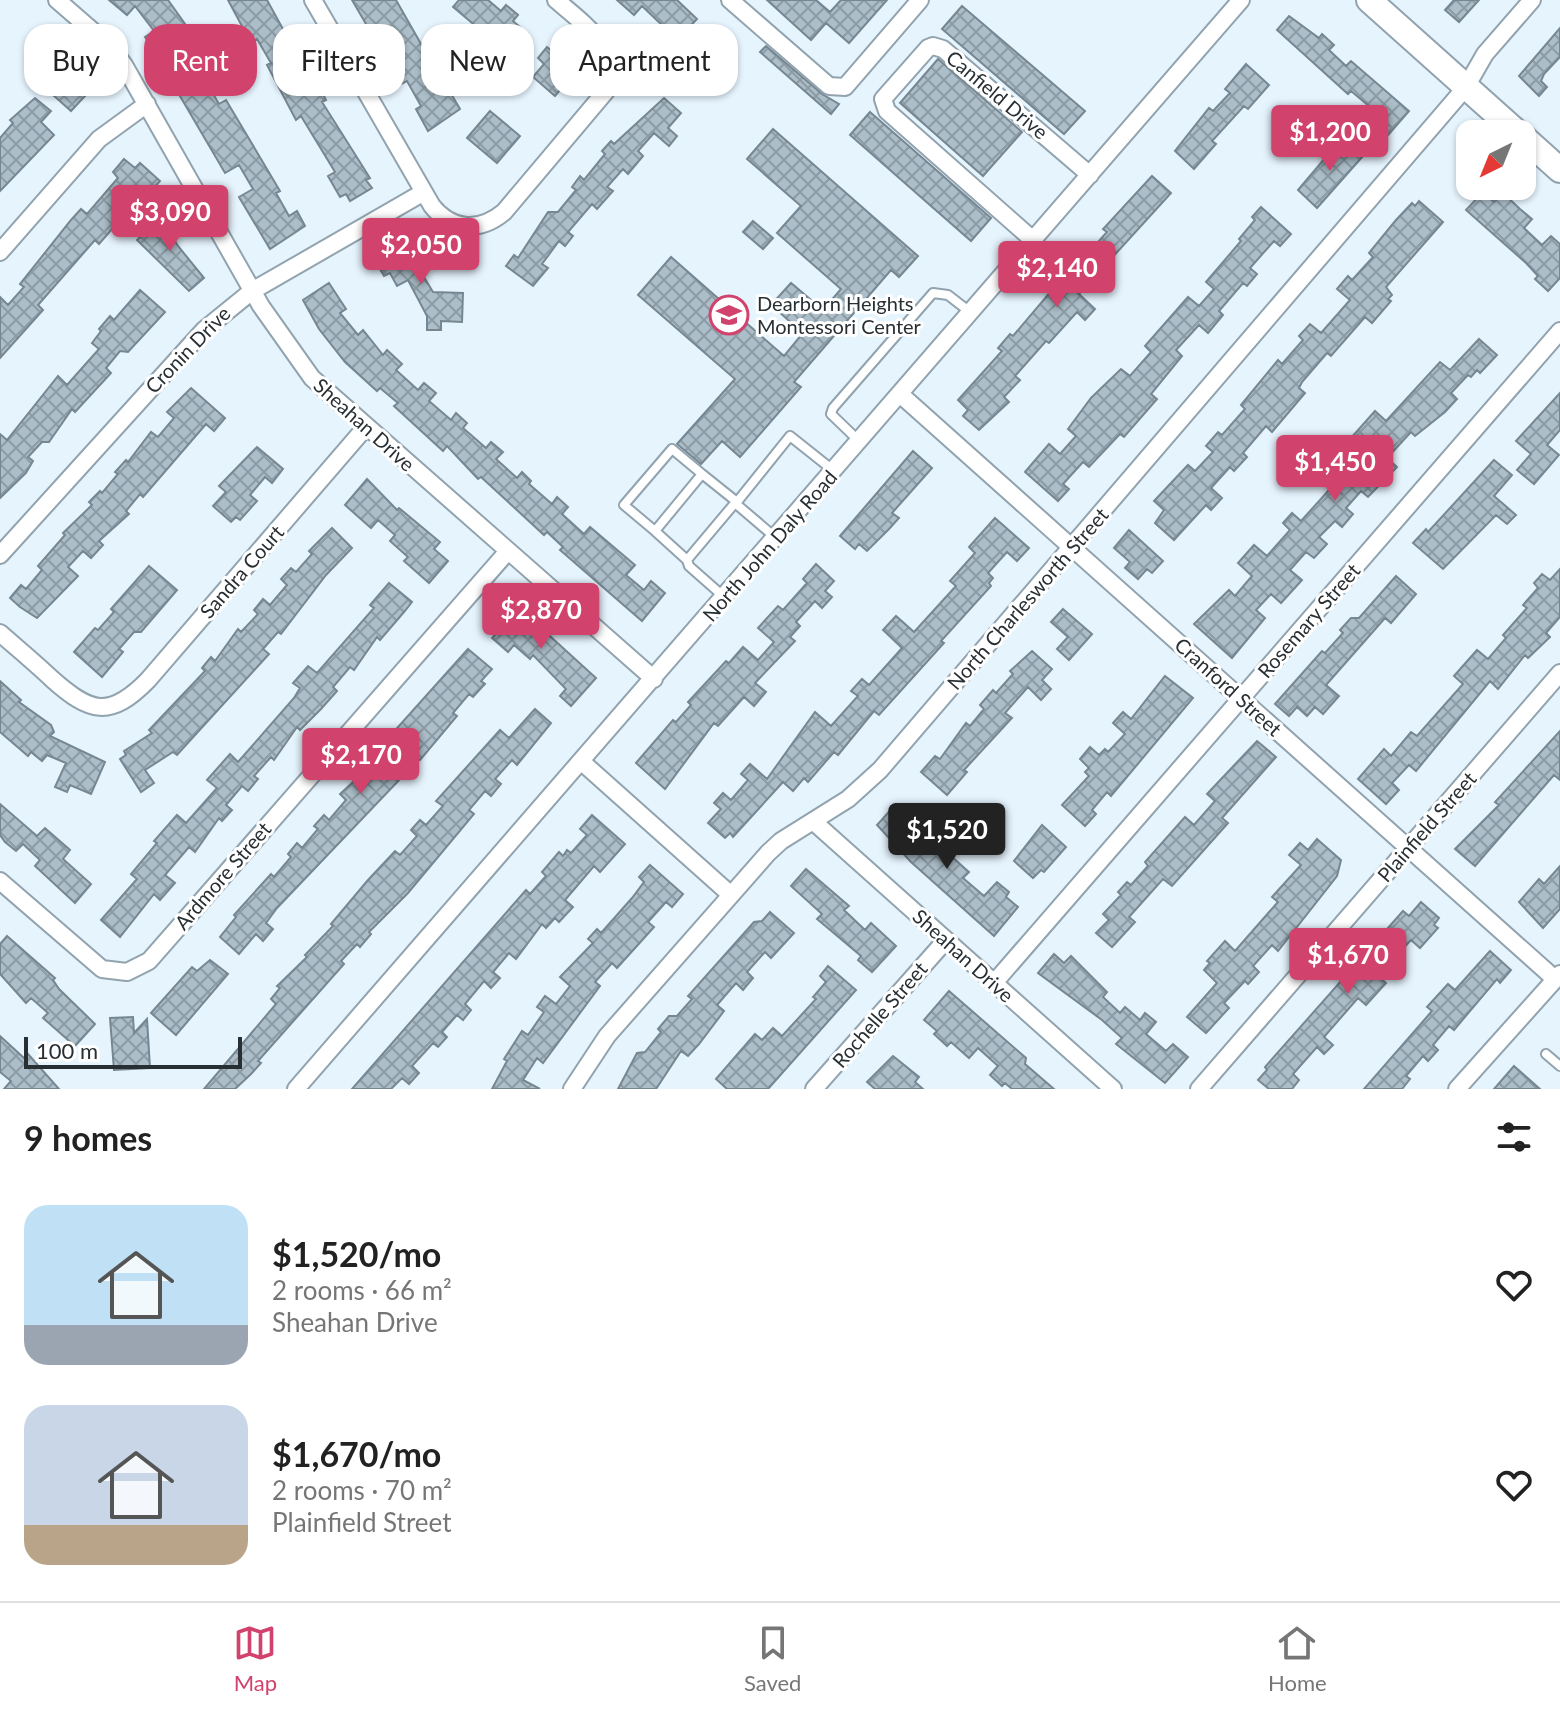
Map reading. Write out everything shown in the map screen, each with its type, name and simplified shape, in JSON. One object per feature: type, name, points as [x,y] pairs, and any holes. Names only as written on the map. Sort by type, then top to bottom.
[{"type":"main road","points":[[1369,0],[1504,120]]},
{"type":"main road","points":[[1536,148],[1560,170]]},
{"type":"street","name":"Sheahan Drive","points":[[57,0],[110,46],[147,104],[252,291],[312,378],[365,428],[654,679]]},
{"type":"street","points":[[313,0],[438,214],[466,226],[485,224],[504,212],[602,96]]},
{"type":"street","points":[[556,0],[583,24]]},
{"type":"street","points":[[730,0],[829,86],[845,87],[920,0]]},
{"type":"street","name":"North John Daly Road","points":[[296,1089],[1241,0]]},
{"type":"street","name":"North Charlesworth Street","points":[[572,1089],[607,1036],[781,841],[814,822],[880,770],[1073,549],[1466,87],[1485,54],[1532,0]]},
{"type":"street","name":"Canfield Drive","points":[[1033,240],[887,111],[883,99],[928,48],[943,49],[1090,175]]},
{"type":"street","points":[[0,252],[99,139],[147,104]]},
{"type":"street","name":"Cronin Drive","points":[[0,555],[204,330],[252,291],[424,192]]},
{"type":"street","points":[[463,247],[466,226]]},
{"type":"street","name":"Rosemary Street","points":[[994,983],[1560,331]]},
{"type":"street","name":"Cranford Street","points":[[901,395],[1408,848],[1558,976]]},
{"type":"street","name":"Sandra Court","points":[[0,633],[76,700],[98,708],[110,707],[132,696],[365,428]]},
{"type":"street","name":"Ardmore Street","points":[[0,881],[92,964],[121,972],[149,961],[508,551]]},
{"type":"street","name":"Plainfield Street","points":[[1199,1089],[1560,673]]},
{"type":"street","points":[[582,762],[731,895]]},
{"type":"street","name":"Sheahan Drive","points":[[814,822],[1113,1089]]},
{"type":"street","name":"Rochelle Street","points":[[819,1087],[946,940]]},
{"type":"street","points":[[1457,1089],[1558,976]]},
{"type":"lane","points":[[860,442],[831,414],[833,408],[933,293],[948,295],[971,313]]},
{"type":"lane","points":[[687,560],[790,436],[834,471]]},
{"type":"lane","points":[[724,598],[687,560],[624,505],[672,449],[776,538]]},
{"type":"lane","points":[[655,531],[702,474]]},
{"type":"lane","points":[[1546,1054],[1560,1066]]},
{"type":"building","points":[[109,0],[168,0],[185,24],[149,24],[135,6],[127,15]]},
{"type":"building","points":[[228,0],[267,0],[280,24],[273,24],[273,76],[267,65],[271,63],[257,39],[257,24],[241,24]]},
{"type":"building","points":[[352,0],[396,0],[421,44],[421,96],[452,96],[460,109],[428,131],[416,109],[421,106],[405,82],[405,24],[366,24]]},
{"type":"building","points":[[459,0],[488,0],[501,11],[506,5],[518,15],[513,21],[516,24],[473,24],[453,7]]},
{"type":"building","points":[[617,0],[677,0],[697,19],[692,24],[661,24],[642,6],[634,15]]},
{"type":"building","points":[[767,0],[816,0],[830,12],[841,0],[887,0],[849,43],[826,23],[811,40]]},
{"type":"building","points":[[1454,0],[1479,0],[1459,22],[1445,10]]},
{"type":"building","points":[[962,6],[1085,111],[1064,134],[942,29]]},
{"type":"building","points":[[1289,16],[1319,38],[1322,34],[1334,45],[1329,50],[1346,66],[1351,61],[1409,111],[1382,142],[1368,129],[1377,118],[1373,115],[1376,112],[1351,91],[1348,94],[1277,30]]},
{"type":"building","points":[[1560,28],[1560,57],[1544,74],[1541,81],[1547,87],[1539,96],[1519,76]]},
{"type":"building","points":[[766,46],[822,94],[839,104],[831,114],[760,52]]},
{"type":"building","points":[[547,47],[550,49],[550,92],[534,78],[544,64],[538,58]]},
{"type":"building","points":[[938,59],[1022,132],[983,176],[900,103]]},
{"type":"building","points":[[1246,64],[1269,85],[1248,109],[1244,106],[1212,141],[1216,144],[1194,169],[1175,151],[1209,108],[1213,111],[1230,93],[1225,89]]},
{"type":"building","points":[[54,96],[85,96],[71,111]]},
{"type":"building","points":[[180,96],[214,96],[219,104],[226,100],[280,191],[276,193],[289,216],[297,211],[305,226],[270,249],[239,197],[253,189],[239,165],[225,173]]},
{"type":"building","points":[[283,96],[324,96],[326,100],[322,102],[370,178],[366,180],[372,188],[350,201],[346,194],[340,197],[328,176],[335,172],[301,116],[296,120]]},
{"type":"building","points":[[35,98],[51,111],[41,122],[54,135],[0,191],[0,138],[13,123],[10,120]]},
{"type":"building","points":[[664,98],[681,113],[668,128],[677,136],[669,146],[654,133],[638,151],[643,156],[628,174],[623,169],[607,187],[613,191],[597,209],[592,204],[568,232],[573,236],[565,246],[559,241],[542,264],[548,268],[533,286],[506,266],[514,255],[518,258],[548,212],[558,212],[576,190],[572,187],[580,176],[584,180],[605,154],[602,151],[611,141],[614,144]]},
{"type":"building","points":[[490,111],[520,136],[497,163],[467,138]]},
{"type":"building","points":[[870,112],[991,218],[971,241],[850,135]]},
{"type":"building","points":[[773,129],[918,256],[899,277],[891,270],[794,382],[801,387],[740,457],[722,441],[701,464],[677,444],[735,379],[638,295],[671,257],[784,356],[803,333],[771,305],[791,283],[823,310],[841,289],[777,233],[801,206],[747,159]]},
{"type":"building","points":[[1342,138],[1363,156],[1317,208],[1298,190]]},
{"type":"building","points":[[124,159],[135,168],[140,163],[160,181],[150,192],[147,189],[99,244],[95,240],[38,305],[43,310],[0,358],[0,297],[8,305],[24,287],[20,284],[71,220],[81,209],[87,214],[118,178],[113,172]]},
{"type":"building","points":[[1152,176],[1171,193],[1079,294],[1095,309],[1085,320],[1077,312],[1049,343],[1046,341],[1015,376],[1020,380],[1004,397],[1009,402],[979,430],[963,416],[968,410],[958,400],[1002,351],[998,348],[1010,334],[1013,336],[1062,278],[1066,281],[1082,263],[1077,259],[1087,247],[1091,250],[1107,232],[1103,229]]},
{"type":"building","points":[[1475,200],[1511,200],[1532,219],[1524,228],[1542,245],[1551,236],[1560,244],[1560,278],[1548,291],[1535,279],[1538,276],[1526,263],[1466,210]]},
{"type":"building","points":[[1419,201],[1443,222],[1386,287],[1392,295],[1388,299],[1391,301],[1372,323],[1365,317],[1331,356],[1327,353],[1302,382],[1299,388],[1305,393],[1272,432],[1266,426],[1243,453],[1247,457],[1234,471],[1230,467],[1211,488],[1222,498],[1211,510],[1206,505],[1174,540],[1155,523],[1164,510],[1154,501],[1188,465],[1195,471],[1213,452],[1206,446],[1218,432],[1222,435],[1245,409],[1241,405],[1278,360],[1282,364],[1303,340],[1299,336],[1310,324],[1321,333],[1350,300],[1337,289],[1348,276],[1352,280],[1373,257],[1369,253],[1396,220],[1412,203],[1415,206]]},
{"type":"building","points":[[1261,207],[1291,234],[1280,246],[1274,241],[1250,268],[1257,274],[1247,286],[1243,283],[1219,311],[1223,315],[1208,333],[1199,325],[1176,350],[1182,356],[1151,394],[1157,399],[1124,437],[1120,434],[1089,467],[1083,462],[1063,484],[1069,489],[1058,501],[1025,472],[1049,444],[1060,454],[1076,436],[1068,429],[1091,398],[1121,369],[1130,376],[1151,352],[1145,346],[1188,297],[1199,306],[1214,289],[1206,282],[1241,241],[1239,239],[1255,220],[1252,217]]},
{"type":"building","points":[[163,215],[178,233],[173,238],[178,246],[204,278],[189,291],[137,240]]},
{"type":"building","points":[[753,221],[773,238],[763,249],[743,232]]},
{"type":"building","points":[[407,238],[419,260],[415,262],[433,292],[463,293],[462,322],[441,321],[441,330],[427,330],[427,316],[408,280],[397,286],[390,273],[384,276],[374,259]]},
{"type":"building","points":[[329,283],[346,309],[340,313],[358,335],[363,330],[383,355],[387,350],[402,364],[396,370],[418,390],[424,383],[436,393],[429,401],[451,420],[456,413],[467,423],[463,428],[486,448],[491,442],[503,452],[496,459],[517,478],[522,472],[531,481],[529,484],[552,504],[557,497],[568,507],[562,514],[584,534],[590,527],[635,565],[626,575],[644,590],[651,581],[665,593],[642,621],[560,550],[563,547],[547,532],[544,535],[481,477],[478,479],[447,446],[443,451],[394,406],[398,403],[380,388],[377,391],[345,362],[319,329],[303,300]]},
{"type":"building","points":[[140,290],[165,312],[128,352],[120,351],[106,368],[111,373],[75,412],[72,409],[49,442],[42,442],[28,457],[33,461],[26,473],[0,498],[0,434],[7,440],[58,376],[67,385],[99,349],[92,343],[101,331],[99,329],[110,316],[114,320]]},
{"type":"building","points":[[1479,339],[1497,355],[1480,373],[1477,370],[1471,377],[1468,375],[1451,393],[1457,399],[1445,412],[1415,436],[1411,432],[1387,458],[1397,467],[1368,497],[1361,491],[1346,508],[1353,514],[1342,527],[1335,521],[1319,537],[1327,544],[1314,558],[1306,552],[1290,570],[1302,580],[1281,603],[1271,594],[1256,610],[1265,618],[1232,658],[1194,624],[1229,590],[1235,596],[1252,576],[1238,563],[1254,545],[1267,556],[1290,530],[1283,523],[1292,513],[1301,521],[1365,450],[1351,438],[1375,411],[1386,421],[1440,362],[1450,370]]},
{"type":"building","points":[[191,388],[225,418],[214,431],[206,424],[143,497],[140,494],[126,511],[129,514],[99,541],[103,545],[91,558],[83,551],[68,567],[78,576],[37,618],[20,607],[10,598],[21,585],[26,589],[42,570],[38,566],[65,535],[63,533],[92,505],[89,502],[100,491],[102,493],[118,474],[115,472],[126,460],[128,462],[151,432],[158,437],[174,418],[167,412]]},
{"type":"building","points":[[1560,393],[1560,430],[1547,445],[1559,455],[1534,484],[1517,470],[1531,454],[1516,441]]},
{"type":"building","points":[[257,447],[283,469],[272,483],[265,477],[250,495],[257,501],[240,520],[236,517],[231,522],[213,506],[226,492],[219,486]]},
{"type":"building","points":[[913,451],[932,468],[892,513],[899,518],[889,529],[867,551],[859,544],[855,549],[840,536]]},
{"type":"building","points":[[1494,460],[1512,475],[1494,496],[1516,515],[1507,524],[1496,515],[1443,569],[1413,543],[1426,529],[1428,532]]},
{"type":"building","points":[[367,479],[397,510],[399,508],[440,542],[434,549],[448,561],[429,583],[404,561],[408,557],[390,541],[395,535],[378,520],[371,528],[345,505]]},
{"type":"building","points":[[995,518],[1029,548],[1017,561],[1007,552],[988,573],[993,578],[989,583],[991,586],[879,715],[874,711],[838,755],[834,752],[808,782],[804,778],[793,791],[783,782],[733,837],[730,833],[725,838],[708,823],[721,809],[714,803],[723,793],[731,800],[748,780],[741,774],[750,764],[767,779],[815,712],[831,726],[858,696],[851,691],[862,679],[869,685],[902,648],[883,630],[896,616],[914,632],[956,586],[950,581],[975,553],[969,547]]},
{"type":"building","points":[[332,528],[352,548],[326,575],[281,634],[278,632],[263,649],[269,654],[177,755],[173,752],[145,770],[154,783],[141,792],[120,759],[126,755],[124,751],[152,733],[149,730],[205,671],[202,668],[211,657],[215,661],[238,629],[241,632],[258,614],[254,610],[263,599],[270,605],[287,585],[281,579],[291,568],[296,572],[312,554],[309,551]]},
{"type":"building","points":[[1129,530],[1163,561],[1152,573],[1147,569],[1138,579],[1125,568],[1130,562],[1114,548]]},
{"type":"building","points":[[816,564],[834,581],[825,591],[832,597],[822,608],[815,601],[796,622],[800,626],[790,637],[795,641],[755,683],[766,692],[754,706],[744,697],[718,726],[714,723],[665,789],[636,763],[673,720],[676,722],[691,705],[688,702],[726,661],[729,663],[743,647],[758,660],[774,642],[758,628],[778,606],[783,610],[807,583],[803,579]]},
{"type":"building","points":[[149,566],[177,590],[141,632],[134,632],[119,649],[123,652],[102,677],[74,652],[114,612],[111,609]]},
{"type":"building","points":[[1560,569],[1560,617],[1546,633],[1550,637],[1528,658],[1525,655],[1498,689],[1490,681],[1416,771],[1409,765],[1392,783],[1399,790],[1386,804],[1358,779],[1384,749],[1391,756],[1411,732],[1417,736],[1463,684],[1454,676],[1477,650],[1488,659],[1506,638],[1503,635],[1527,608],[1523,605],[1538,588],[1534,583],[1542,574],[1550,580]]},
{"type":"building","points":[[1396,576],[1416,594],[1391,623],[1385,618],[1326,685],[1339,696],[1323,714],[1315,707],[1307,716],[1297,707],[1289,716],[1275,704],[1322,651],[1325,653],[1343,633],[1340,630],[1351,618],[1359,618]]},
{"type":"building","points":[[389,583],[412,602],[380,640],[377,637],[354,670],[350,667],[333,687],[337,691],[321,709],[300,730],[297,727],[274,760],[271,757],[254,776],[258,779],[248,791],[242,786],[226,805],[232,810],[222,821],[219,818],[195,852],[189,847],[165,875],[175,883],[160,900],[154,894],[120,937],[101,920],[137,879],[131,874],[157,843],[154,841],[177,815],[186,823],[217,788],[207,780],[230,754],[238,762],[294,698],[300,688],[293,683],[308,666],[317,673],[374,608],[370,605]]},
{"type":"building","points":[[508,602],[596,678],[571,706],[560,696],[566,689],[533,655],[530,659],[514,645],[508,652],[492,638],[495,635],[486,628]]},
{"type":"building","points":[[1063,609],[1092,634],[1069,660],[1057,649],[1068,637],[1051,622]]},
{"type":"building","points":[[468,649],[492,669],[481,681],[485,684],[473,697],[469,694],[453,713],[457,716],[420,760],[409,751],[393,769],[402,777],[277,908],[266,923],[273,929],[263,941],[256,934],[239,954],[220,937],[236,917],[234,915],[271,874],[274,877],[291,857],[288,854],[297,843],[302,848],[318,829],[314,826],[324,815],[329,820],[346,800],[340,794],[368,768],[364,765]]},
{"type":"building","points":[[1032,651],[1052,669],[1042,680],[1051,689],[1041,700],[1028,687],[1005,713],[1012,718],[964,770],[967,772],[947,795],[921,772],[935,756],[940,759],[966,723],[970,726],[984,709],[980,705],[993,690],[996,693],[1013,674],[1010,671]]},
{"type":"building","points":[[1165,676],[1193,698],[1111,796],[1107,792],[1092,810],[1096,814],[1085,826],[1062,805],[1089,776],[1085,772],[1089,768],[1080,759],[1090,747],[1099,755],[1105,749],[1108,752],[1125,734],[1113,723],[1123,712],[1131,719]]},
{"type":"building","points":[[0,681],[21,700],[19,702],[51,725],[54,732],[50,736],[105,762],[91,794],[70,785],[67,792],[55,787],[66,763],[47,755],[42,761],[31,752],[28,756],[0,732]]},
{"type":"building","points":[[535,709],[551,723],[517,765],[512,760],[495,779],[501,784],[491,796],[485,791],[469,810],[474,814],[408,893],[369,932],[371,934],[360,947],[357,944],[341,961],[344,964],[258,1061],[261,1063],[235,1089],[204,1089],[276,1004],[271,999],[280,988],[277,986],[307,957],[305,955],[395,851],[400,855],[417,836],[411,830],[420,820],[426,825],[443,806],[436,801],[500,730],[509,738]]},
{"type":"building","points":[[1560,731],[1560,780],[1554,775],[1475,866],[1455,849],[1499,805],[1495,802]]},
{"type":"building","points":[[1257,741],[1276,757],[1222,818],[1228,823],[1172,886],[1163,879],[1129,917],[1135,922],[1112,947],[1096,933],[1109,920],[1103,914],[1121,895],[1118,892],[1127,882],[1131,885],[1148,866],[1145,862],[1185,817],[1194,825],[1215,801],[1207,794]]},
{"type":"building","points":[[0,804],[37,836],[45,828],[70,850],[63,859],[91,884],[75,903],[35,866],[40,860],[23,844],[16,851],[5,842],[0,835]]},
{"type":"building","points":[[896,804],[924,822],[917,830],[940,850],[945,843],[955,852],[951,856],[969,872],[963,878],[984,896],[997,882],[1009,892],[1006,897],[1018,907],[994,936],[911,862],[877,825]]},
{"type":"building","points":[[592,815],[625,844],[600,872],[594,866],[565,900],[573,907],[559,922],[555,918],[546,928],[542,924],[516,959],[509,953],[493,972],[500,978],[491,988],[484,981],[465,1004],[471,1010],[463,1020],[457,1015],[442,1032],[447,1037],[438,1047],[433,1043],[412,1066],[419,1073],[409,1084],[402,1078],[391,1089],[352,1089],[526,890],[530,894],[546,876],[542,872],[559,852],[563,856],[567,850],[571,853],[587,835],[580,829]]},
{"type":"building","points":[[1042,825],[1066,847],[1044,872],[1041,870],[1033,878],[1014,861]]},
{"type":"building","points":[[1317,839],[1341,860],[1337,876],[1278,951],[1272,945],[1253,966],[1259,972],[1248,984],[1245,981],[1224,1003],[1229,1008],[1206,1033],[1187,1017],[1217,983],[1204,970],[1210,963],[1207,961],[1225,941],[1235,951],[1278,902],[1272,897],[1301,865],[1289,855],[1300,843],[1308,850]]},
{"type":"building","points":[[650,865],[683,894],[672,907],[666,902],[648,922],[654,927],[617,968],[612,963],[595,982],[600,986],[543,1063],[537,1058],[523,1080],[540,1089],[492,1089],[507,1061],[504,1059],[522,1031],[528,1035],[544,1012],[537,1007],[545,996],[556,1004],[570,986],[560,977],[593,943],[588,939],[597,929],[601,933],[632,898],[644,882],[639,877]]},
{"type":"building","points":[[1560,866],[1560,909],[1543,928],[1519,902],[1539,879],[1544,884]]},
{"type":"building","points":[[806,869],[849,906],[844,910],[865,930],[871,923],[896,946],[872,972],[858,960],[861,956],[817,919],[822,914],[791,886]]},
{"type":"building","points":[[1421,902],[1439,918],[1434,925],[1438,928],[1420,948],[1411,940],[1378,976],[1386,983],[1366,1005],[1358,998],[1324,1037],[1333,1045],[1324,1054],[1317,1047],[1293,1074],[1299,1080],[1292,1089],[1269,1089],[1258,1080],[1267,1070],[1265,1067],[1403,911],[1409,916]]},
{"type":"building","points":[[770,912],[794,933],[771,958],[765,952],[747,972],[753,978],[743,990],[736,983],[717,1005],[724,1011],[699,1044],[688,1056],[681,1051],[656,1089],[618,1089],[637,1053],[645,1052],[669,1016],[677,1016],[692,999],[688,996],[754,922],[762,921]]},
{"type":"building","points":[[7,936],[55,978],[53,980],[59,989],[95,1024],[75,1046],[43,1018],[48,1013],[31,998],[26,1003],[0,974],[0,944]]},
{"type":"building","points":[[1490,951],[1511,970],[1500,983],[1497,979],[1454,1030],[1449,1026],[1433,1045],[1438,1050],[1428,1061],[1423,1056],[1406,1076],[1410,1079],[1402,1089],[1364,1089],[1432,1011],[1427,1007],[1448,984],[1455,990]]},
{"type":"building","points":[[1054,954],[1064,963],[1071,956],[1107,992],[1103,997],[1120,1013],[1125,1007],[1140,1020],[1145,1013],[1156,1022],[1146,1034],[1166,1051],[1173,1044],[1188,1057],[1165,1083],[1116,1044],[1122,1038],[1102,1020],[1038,973]]},
{"type":"building","points":[[210,960],[228,974],[176,1035],[151,1013],[192,967],[197,971]]},
{"type":"building","points":[[828,966],[856,990],[768,1089],[727,1089],[716,1079],[755,1034],[762,1040],[773,1028],[782,1036],[816,999],[813,997],[826,982],[820,976]]},
{"type":"building","points":[[949,991],[1026,1058],[1025,1064],[1054,1089],[1012,1089],[1005,1083],[1002,1086],[990,1075],[998,1066],[978,1048],[969,1058],[951,1042],[947,1046],[934,1034],[937,1031],[924,1020]]},
{"type":"building","points":[[133,1017],[134,1033],[147,1019],[150,1068],[114,1070],[110,1018]]},
{"type":"building","points":[[0,1036],[24,1058],[28,1054],[59,1089],[4,1089],[11,1081],[0,1072]]},
{"type":"building","points":[[893,1056],[919,1077],[915,1082],[923,1089],[875,1089],[867,1082]]},
{"type":"building","points":[[1514,1066],[1540,1089],[1494,1089]]},
{"type":"place","name":"Dearborn Heights Montessori Center","points":[[729,315]]}]
